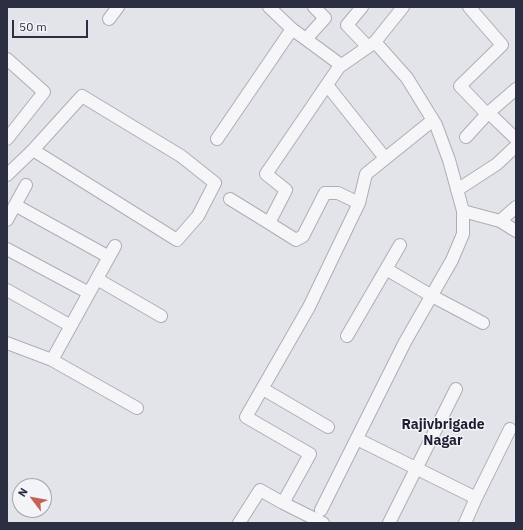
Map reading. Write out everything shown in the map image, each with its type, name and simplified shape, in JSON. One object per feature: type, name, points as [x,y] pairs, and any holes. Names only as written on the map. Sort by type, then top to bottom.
[{"type":"street","points":[[109,19],[118,7]]},
{"type":"street","points":[[269,7],[292,29],[341,65]]},
{"type":"street","points":[[306,39],[325,18],[314,7]]},
{"type":"street","points":[[321,510],[405,342],[452,260],[463,234],[463,211],[449,160],[433,120],[407,78],[371,45],[347,26],[362,7]]},
{"type":"street","points":[[269,223],[286,190],[266,174],[341,65],[371,45],[403,7]]},
{"type":"street","points":[[469,7],[502,44],[460,86],[516,139]]},
{"type":"street","points":[[217,139],[292,29]]},
{"type":"street","points":[[7,59],[44,92],[9,133]]},
{"type":"street","points":[[327,85],[385,158]]},
{"type":"street","points":[[466,137],[488,113],[516,89]]},
{"type":"street","points":[[7,175],[33,150],[82,96],[181,156],[215,183],[198,216],[177,240],[33,150]]},
{"type":"street","points":[[283,503],[310,454],[246,417],[309,308],[359,203],[366,174],[433,120]]},
{"type":"street","points":[[457,190],[497,164],[516,146]]},
{"type":"street","points":[[7,220],[26,185]]},
{"type":"street","points":[[230,199],[296,240],[303,236],[325,193],[338,193],[359,203]]},
{"type":"street","points":[[15,205],[109,257]]},
{"type":"street","points":[[500,222],[516,207]]},
{"type":"street","points":[[463,211],[500,222],[516,231]]},
{"type":"street","points":[[347,336],[400,245]]},
{"type":"street","points":[[52,360],[115,246]]},
{"type":"street","points":[[7,249],[89,293]]},
{"type":"street","points":[[386,269],[432,296],[483,323]]},
{"type":"street","points":[[97,279],[161,316]]},
{"type":"street","points":[[7,290],[71,326]]},
{"type":"street","points":[[7,342],[52,360],[137,408]]},
{"type":"street","points":[[263,389],[328,427]]},
{"type":"street","points":[[388,523],[456,389]]},
{"type":"street","points":[[465,523],[510,429]]},
{"type":"street","points":[[357,439],[476,498]]},
{"type":"street","points":[[239,523],[260,490],[323,523]]},
{"type":"district","name":"Rajivbrigade Nagar","points":[[443,434]]}]
